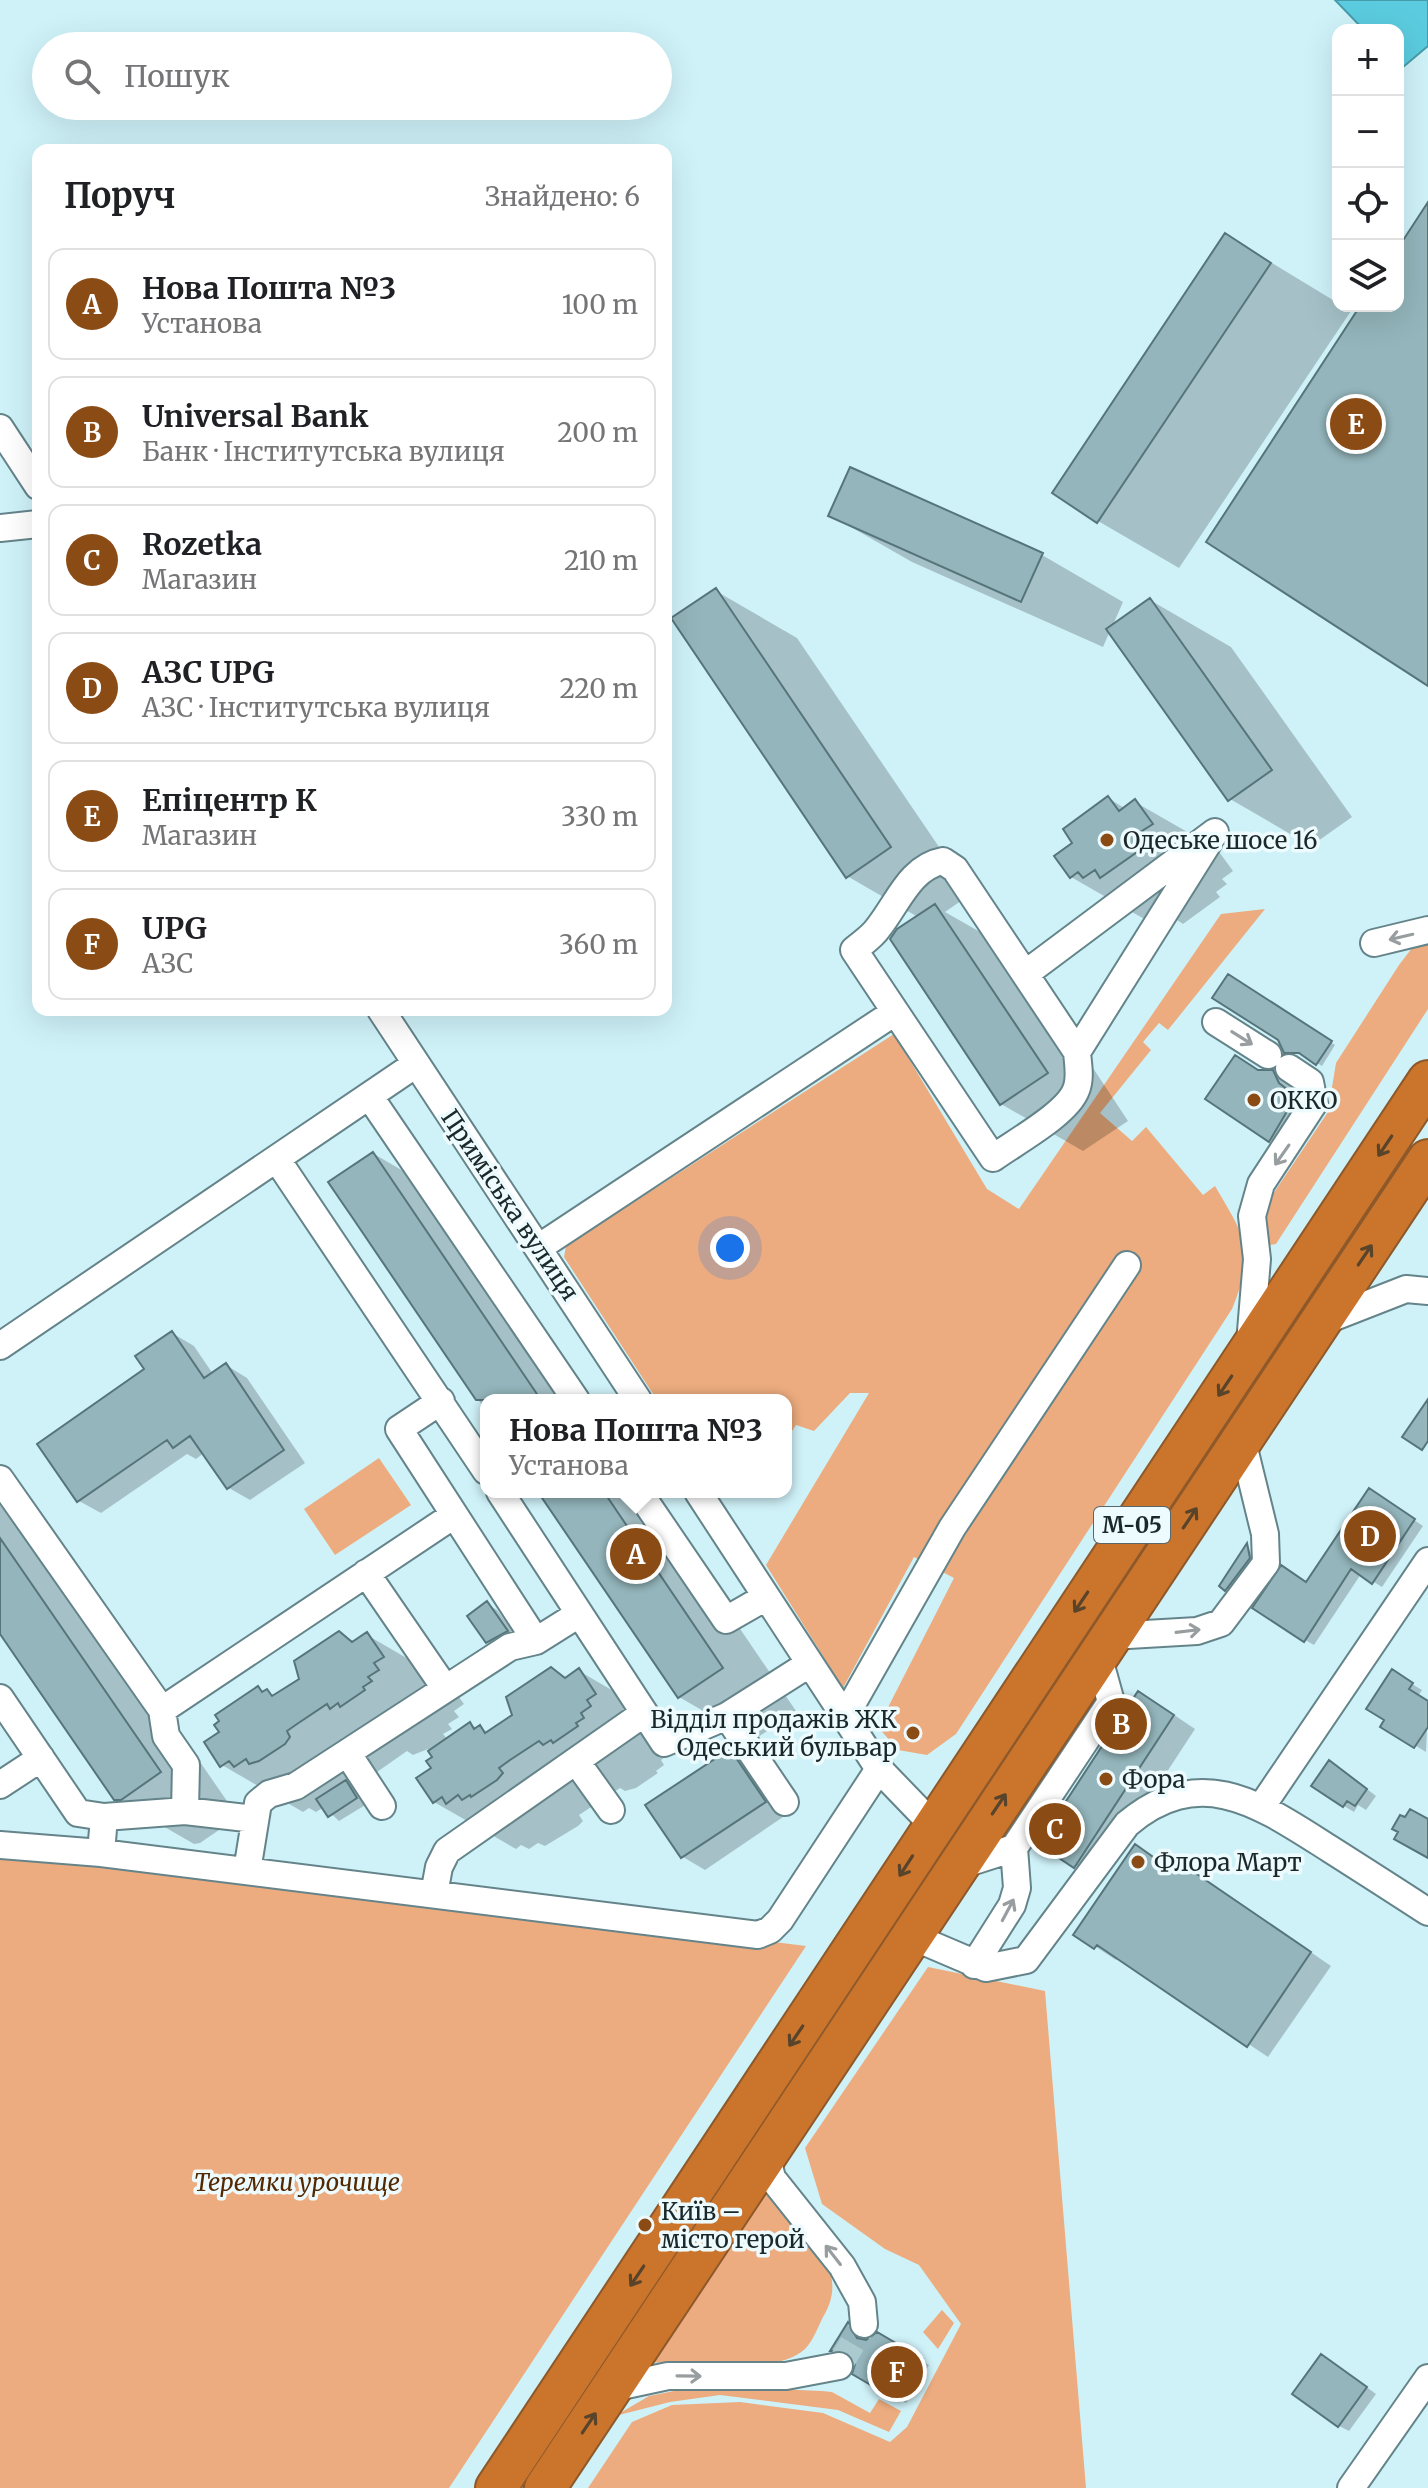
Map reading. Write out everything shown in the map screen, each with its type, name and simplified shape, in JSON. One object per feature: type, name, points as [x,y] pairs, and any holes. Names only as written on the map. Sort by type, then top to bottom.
[{"type":"highway","name":"М-05","points":[[496,2488],[1428,1081]]},
{"type":"highway","name":"М-05","points":[[545,2488],[1428,1160]]},
{"type":"street","points":[[0,428],[32,477]]},
{"type":"street","points":[[0,528],[32,525]]},
{"type":"street","points":[[1025,974],[1215,832],[1077,1052]]},
{"type":"street","points":[[943,861],[955,869],[1025,974],[1077,1052],[1079,1074],[1076,1091],[1065,1107],[993,1158],[854,950],[876,932],[917,873],[929,864],[943,861]]},
{"type":"street","points":[[1374,943],[1428,930]]},
{"type":"street","points":[[538,1248],[895,1012]]},
{"type":"street","name":"Приміська вулиця","points":[[385,1016],[634,1394]]},
{"type":"street","points":[[1216,1022],[1310,1082],[1314,1103],[1261,1184],[1252,1216],[1257,1259],[1249,1350]]},
{"type":"street","points":[[0,1346],[278,1161],[416,1064]]},
{"type":"street","points":[[370,1097],[572,1394]]},
{"type":"street","points":[[278,1161],[480,1462]]},
{"type":"street","points":[[844,1718],[952,1528],[1127,1265]]},
{"type":"street","points":[[1319,1323],[1406,1289],[1428,1291]]},
{"type":"street","points":[[441,1401],[399,1429],[536,1641]]},
{"type":"street","points":[[974,1965],[1012,1905],[1017,1888],[1014,1848],[1111,1702],[1104,1646],[1197,1631],[1221,1623],[1266,1563],[1265,1534],[1242,1440]]},
{"type":"street","points":[[0,1479],[162,1710],[161,1723],[166,1736],[186,1765],[189,1775],[185,1811]]},
{"type":"street","points":[[504,1498],[664,1743],[727,1716],[809,1664]]},
{"type":"street","points":[[643,1498],[726,1620],[766,1597]]},
{"type":"street","points":[[702,1498],[879,1769],[933,1825]]},
{"type":"street","points":[[162,1710],[454,1515]]},
{"type":"street","points":[[1262,1806],[1428,1561]]},
{"type":"street","points":[[366,1573],[445,1688]]},
{"type":"street","points":[[247,1871],[258,1803],[269,1794],[296,1786],[510,1647],[536,1641],[579,1614]]},
{"type":"street","points":[[0,1698],[78,1813],[104,1817],[185,1811],[255,1819]]},
{"type":"street","points":[[434,1894],[439,1867],[447,1851],[643,1714]]},
{"type":"street","points":[[727,1716],[785,1802]]},
{"type":"street","points":[[348,1754],[382,1806]]},
{"type":"street","points":[[0,1785],[41,1758]]},
{"type":"street","points":[[576,1761],[611,1810]]},
{"type":"street","points":[[0,1845],[101,1853],[758,1935],[780,1920],[879,1769]]},
{"type":"street","points":[[911,1936],[986,1968],[1026,1960],[1127,1824],[1145,1809],[1173,1796],[1199,1793],[1262,1806],[1428,1912]]},
{"type":"street","points":[[101,1853],[104,1817]]},
{"type":"street","points":[[958,1866],[1014,1848]]},
{"type":"street","points":[[766,2154],[772,2178],[842,2266],[862,2302],[864,2324]]},
{"type":"street","points":[[612,2388],[668,2376],[786,2376],[839,2366]]},
{"type":"street","points":[[1351,2488],[1428,2378]]},
{"type":"green space","points":[[1265,909],[1168,1030],[1159,1023],[1143,1042],[1151,1050],[1100,1113],[1132,1141],[1146,1127],[1203,1195],[1215,1186],[1234,1219],[1244,1245],[1244,1272],[1232,1309],[956,1734],[927,1755],[898,1750],[878,1727],[954,1578],[914,1557],[843,1688],[766,1565],[869,1393],[850,1393],[814,1431],[796,1425],[792,1431],[792,1394],[653,1394],[564,1257],[566,1246],[894,1034],[987,1189],[1019,1209],[1221,914]]},
{"type":"green space","points":[[1428,941],[1428,1009],[1276,1244],[1263,1246],[1262,1214],[1328,1112],[1336,1063],[1399,965],[1412,948]]},
{"type":"green space","points":[[379,1458],[411,1505],[335,1555],[304,1509]]},
{"type":"green space","name":"Теремки урочище","points":[[0,1850],[42,1851],[806,1946],[449,2488],[0,2488]]},
{"type":"green space","points":[[928,1967],[1045,1991],[1086,2488],[588,2488],[632,2422],[672,2405],[740,2402],[823,2413],[890,2442],[907,2427],[961,2324],[919,2265],[885,2249],[822,2204],[805,2148]]},
{"type":"green space","points":[[767,2182],[779,2205],[820,2254],[830,2272],[831,2298],[810,2342],[791,2358],[753,2366],[650,2362]]},
{"type":"green space","points":[[942,2310],[954,2323],[938,2349],[923,2332]]},
{"type":"green space","points":[[699,2386],[832,2392],[870,2413],[879,2399],[901,2411],[889,2432],[838,2410],[720,2395],[670,2402],[615,2416],[649,2396]]},
{"type":"water","points":[[1335,0],[1428,0],[1428,46],[1404,66],[1404,24],[1358,24]]},
{"type":"building","points":[[1428,202],[1428,686],[1206,542],[1356,312],[1404,312],[1404,239]]},
{"type":"building","points":[[1225,233],[1271,263],[1097,523],[1052,493]]},
{"type":"building","points":[[850,467],[1043,553],[1021,602],[828,516]]},
{"type":"building","points":[[716,588],[891,847],[846,878],[672,617]]},
{"type":"building","points":[[1150,598],[1272,770],[1228,801],[1106,629]]},
{"type":"building","name":"Одеське шосе 16","points":[[1108,796],[1119,811],[1135,799],[1153,824],[1142,831],[1147,837],[1136,845],[1140,850],[1100,878],[1095,870],[1083,878],[1078,872],[1070,878],[1054,856],[1072,843],[1063,829]]},
{"type":"building","points":[[935,904],[1048,1073],[1000,1105],[890,939],[897,929]]},
{"type":"building","points":[[1228,974],[1332,1041],[1316,1065],[1299,1053],[1284,1053],[1278,1040],[1212,998]]},
{"type":"building","name":"ОККО","points":[[1235,1055],[1258,1070],[1273,1070],[1279,1083],[1296,1096],[1269,1142],[1205,1099]]},
{"type":"building","points":[[373,1152],[537,1394],[480,1394],[480,1400],[476,1400],[328,1182]]},
{"type":"building","points":[[172,1331],[204,1378],[226,1363],[284,1450],[227,1489],[190,1436],[173,1448],[167,1440],[77,1502],[37,1444],[144,1369],[135,1356]]},
{"type":"building","points":[[1428,1399],[1428,1441],[1422,1450],[1402,1437]]},
{"type":"building","points":[[1369,1488],[1415,1519],[1372,1584],[1351,1569],[1304,1642],[1252,1608],[1281,1565],[1306,1582]]},
{"type":"building","points":[[542,1498],[608,1498],[723,1668],[678,1698]]},
{"type":"building","points":[[0,1538],[161,1772],[121,1800],[114,1800],[0,1634]]},
{"type":"building","points":[[1247,1543],[1250,1558],[1225,1591],[1219,1586]]},
{"type":"building","points":[[487,1601],[508,1631],[486,1643],[467,1616]]},
{"type":"building","points":[[339,1631],[352,1642],[367,1632],[384,1657],[374,1663],[379,1670],[368,1677],[372,1681],[363,1687],[365,1690],[340,1707],[338,1703],[330,1709],[327,1704],[297,1724],[287,1731],[290,1737],[285,1744],[259,1761],[249,1764],[246,1759],[234,1767],[229,1761],[220,1767],[204,1742],[219,1732],[214,1725],[219,1721],[215,1715],[258,1686],[262,1692],[267,1689],[272,1696],[299,1679],[294,1661]]},
{"type":"building","points":[[551,1667],[565,1678],[579,1668],[596,1694],[587,1700],[591,1706],[581,1713],[584,1718],[576,1723],[578,1726],[553,1743],[551,1740],[543,1745],[539,1741],[510,1760],[499,1768],[503,1773],[497,1780],[471,1797],[462,1800],[458,1795],[446,1804],[442,1797],[433,1803],[416,1778],[431,1768],[426,1761],[432,1757],[428,1751],[470,1722],[474,1729],[480,1725],[485,1733],[512,1715],[506,1697]]},
{"type":"building","points":[[1392,1669],[1413,1683],[1409,1689],[1428,1701],[1428,1727],[1414,1748],[1380,1727],[1384,1720],[1366,1709]]},
{"type":"building","name":"Фора","points":[[1138,1691],[1174,1715],[1074,1868],[1038,1844]]},
{"type":"building","points":[[730,1749],[766,1802],[681,1858],[645,1805]]},
{"type":"building","points":[[1329,1760],[1367,1789],[1355,1806],[1347,1801],[1343,1807],[1311,1786]]},
{"type":"building","points":[[346,1780],[357,1798],[328,1817],[316,1799]]},
{"type":"building","points":[[1410,1809],[1428,1819],[1428,1858],[1394,1839],[1398,1832],[1392,1829],[1400,1815],[1405,1817]]},
{"type":"building","points":[[1135,1844],[1173,1871],[1179,1862],[1311,1952],[1247,2047],[1097,1945],[1094,1949],[1073,1935]]},
{"type":"building","points":[[848,2322],[857,2338],[866,2340],[877,2332],[923,2359],[898,2401],[852,2374],[855,2364],[851,2355],[844,2351],[830,2351]]},
{"type":"building","points":[[1321,2354],[1367,2387],[1338,2427],[1292,2394]]},
{"type":"tunnel","points":[[839,2366],[864,2324]]},
{"type":"place","name":"Епіцентр К","points":[[1356,424]]},
{"type":"place","name":"Одеське шосе 16","points":[[1107,840]]},
{"type":"place","name":"ОККО","points":[[1254,1100]]},
{"type":"place","name":"АЗС UPG","points":[[1370,1536]]},
{"type":"place","name":"Нова Пошта №3","points":[[636,1554]]},
{"type":"place","name":"Universal Bank","points":[[1121,1724]]},
{"type":"place","name":"Відділ продажів ЖК Одеський бульвар","points":[[913,1733]]},
{"type":"place","name":"Фора","points":[[1106,1779]]},
{"type":"place","name":"Rozetka","points":[[1055,1829]]},
{"type":"place","name":"Флора Март","points":[[1138,1862]]},
{"type":"place","name":"Київ – місто герой","points":[[645,2225]]},
{"type":"place","name":"UPG","points":[[897,2372]]}]
